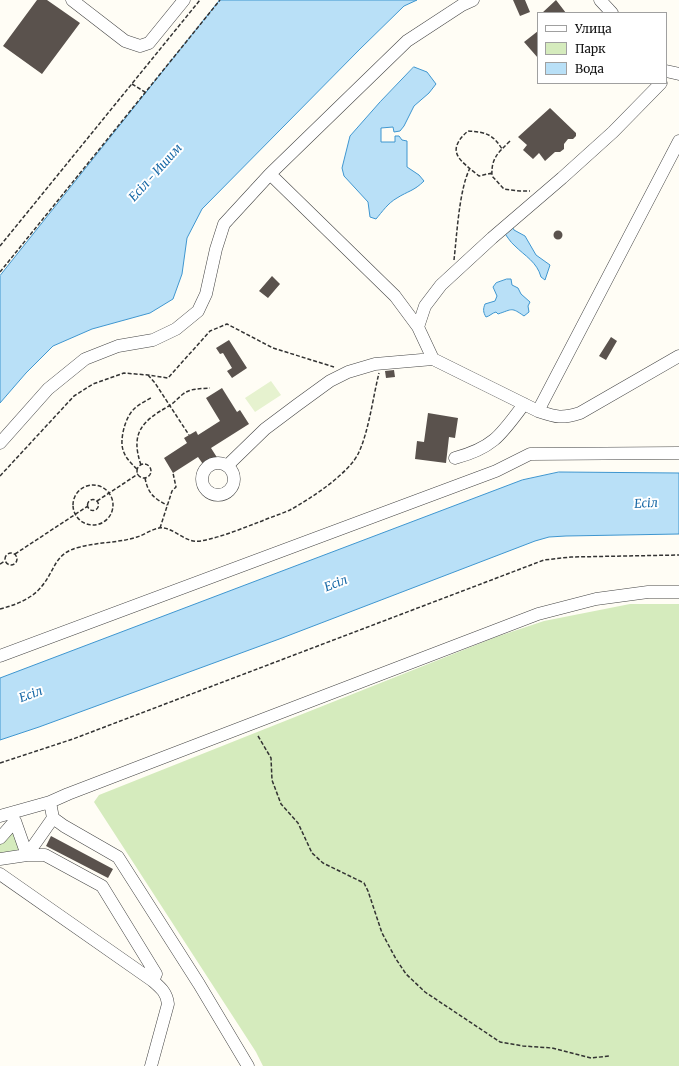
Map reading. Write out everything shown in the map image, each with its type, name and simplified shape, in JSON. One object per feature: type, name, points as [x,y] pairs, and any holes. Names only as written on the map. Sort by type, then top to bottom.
[{"type":"street","points":[[72,0],[124,42],[140,46],[150,43],[184,0]]},
{"type":"street","points":[[0,443],[48,390],[85,359],[118,346],[152,340],[176,329],[198,311],[206,294],[216,249],[224,224],[270,174],[406,41],[462,5],[474,0]]},
{"type":"street","points":[[600,0],[611,12]]},
{"type":"street","points":[[418,327],[425,306],[441,285],[492,238],[613,132],[660,84]]},
{"type":"street","points":[[538,411],[679,141]]},
{"type":"street","points":[[270,174],[395,296],[418,327],[433,359]]},
{"type":"street","points":[[229,466],[231,462],[265,429],[324,385],[348,372],[382,363],[433,359],[538,411],[555,417],[567,417],[580,413],[679,356]]},
{"type":"street","points":[[455,458],[471,454],[494,441],[505,430],[524,404]]},
{"type":"street","points":[[0,656],[496,471],[530,454],[679,454]]},
{"type":"street","points":[[0,816],[50,802],[75,791],[538,614],[596,599],[648,592],[679,592]]},
{"type":"street","points":[[50,802],[53,818],[64,826],[118,857],[199,984],[248,1066]]},
{"type":"street","points":[[27,855],[44,828],[53,818]]},
{"type":"street","points":[[0,838],[15,821],[27,855]]},
{"type":"street","points":[[0,859],[27,855],[45,855],[102,886],[156,974],[153,981]]},
{"type":"street","points":[[0,874],[153,981],[164,991],[168,1004],[151,1066]]},
{"type":"path","points":[[0,246],[200,0]]},
{"type":"path","points":[[0,272],[220,0]]},
{"type":"path","points":[[132,84],[145,92]]},
{"type":"path","points":[[492,173],[479,176],[459,159],[456,150],[459,139],[468,131],[487,134],[497,142],[502,149]]},
{"type":"path","points":[[510,141],[502,149],[492,164],[492,176],[504,189],[520,192],[532,191]]},
{"type":"path","points":[[454,274],[454,260],[462,193],[470,168]]},
{"type":"path","points":[[0,476],[74,396],[93,384],[124,373],[168,378],[210,331],[228,324],[273,348],[348,372]]},
{"type":"path","points":[[0,609],[11,606],[32,596],[42,586],[63,553],[79,547],[96,543],[112,543],[137,537],[160,528],[171,530],[188,540],[201,541],[237,531],[290,510],[348,469],[359,453],[382,363]]},
{"type":"path","points":[[148,375],[156,382],[189,435]]},
{"type":"path","points":[[142,465],[138,454],[137,444],[142,426],[164,408],[170,406],[184,393],[195,389],[210,388]]},
{"type":"path","points":[[145,478],[138,474],[137,469],[129,462],[124,455],[121,445],[127,419],[134,409],[152,397]]},
{"type":"path","points":[[137,469],[142,465],[148,465],[151,468],[152,472],[145,478]]},
{"type":"path","points":[[160,528],[172,491],[176,487],[173,473]]},
{"type":"path","points":[[0,564],[5,561],[8,554],[15,554],[88,506],[89,501],[93,499],[97,501],[138,474]]},
{"type":"path","points":[[145,478],[147,490],[158,501],[167,505]]},
{"type":"path","points":[[98,485],[109,493],[113,505],[112,512],[109,518],[104,522],[91,526],[84,524],[74,515],[72,501],[79,490],[85,486],[98,485]]},
{"type":"path","points":[[88,506],[88,508],[92,511],[96,511],[99,504],[97,501]]},
{"type":"path","points":[[5,561],[11,565],[15,564],[17,557],[15,554]]},
{"type":"path","points":[[0,763],[73,739],[544,560],[571,557],[679,555]]},
{"type":"path","points":[[258,736],[271,758],[272,780],[280,804],[298,822],[312,853],[323,863],[364,883],[382,933],[396,959],[406,974],[425,992],[500,1042],[552,1048],[591,1058],[609,1056]]},
{"type":"green space","points":[[271,381],[281,395],[255,412],[245,398]]},
{"type":"green space","points":[[630,604],[679,604],[679,1066],[263,1066],[256,1052],[94,802],[99,795],[496,637],[544,621]]},
{"type":"green space","points":[[11,831],[13,831],[19,850],[16,854],[0,856],[0,844]]},
{"type":"water","name":"Есіл - Ишим","points":[[220,0],[417,0],[404,6],[202,209],[187,238],[182,274],[173,299],[150,313],[92,329],[53,346],[26,373],[0,403],[0,276]]},
{"type":"water","points":[[414,67],[427,72],[436,84],[429,93],[414,106],[400,131],[394,132],[393,127],[381,128],[381,142],[395,142],[395,136],[399,136],[402,140],[407,141],[407,167],[419,175],[424,181],[414,189],[391,202],[376,219],[370,217],[368,202],[344,176],[342,168],[350,136]]},
{"type":"water","points":[[511,225],[514,230],[525,236],[536,255],[550,265],[545,280],[541,277],[534,263],[510,241],[503,231]]},
{"type":"water","points":[[511,279],[512,285],[518,288],[521,294],[530,302],[528,306],[529,312],[524,316],[517,311],[509,310],[498,314],[496,312],[486,317],[484,314],[485,304],[495,301],[497,296],[493,287],[496,283]]},
{"type":"water","name":"Есіл","points":[[559,472],[679,473],[679,534],[566,536],[549,537],[535,541],[282,638],[0,740],[0,678],[522,480]]},
{"type":"building","points":[[37,0],[47,0],[80,23],[42,74],[3,46]]},
{"type":"building","points":[[513,0],[525,0],[530,12],[520,16]]},
{"type":"building","points":[[556,0],[565,12],[543,12]]},
{"type":"building","points":[[537,32],[537,57],[524,42]]},
{"type":"building","points":[[550,108],[576,133],[576,136],[573,139],[568,139],[564,144],[564,149],[560,152],[555,152],[545,161],[539,153],[533,159],[523,150],[527,145],[518,137]]},
{"type":"building","points":[[558,230],[563,235],[558,240],[553,235]]},
{"type":"building","points":[[272,276],[280,284],[268,298],[259,291]]},
{"type":"building","points":[[611,337],[617,341],[606,360],[599,356]]},
{"type":"building","points":[[229,340],[247,368],[232,378],[227,371],[232,368],[223,353],[220,354],[216,348]]},
{"type":"building","points":[[394,370],[395,377],[386,378],[385,371]]},
{"type":"building","points":[[222,388],[237,412],[240,410],[249,424],[211,448],[218,459],[205,467],[198,457],[173,473],[164,458],[187,443],[184,438],[196,431],[198,435],[220,421],[206,398]]},
{"type":"building","points":[[428,413],[458,418],[455,438],[449,437],[446,463],[415,459],[417,441],[424,442]]},
{"type":"building","points":[[51,836],[113,869],[108,878],[46,846]]}]
